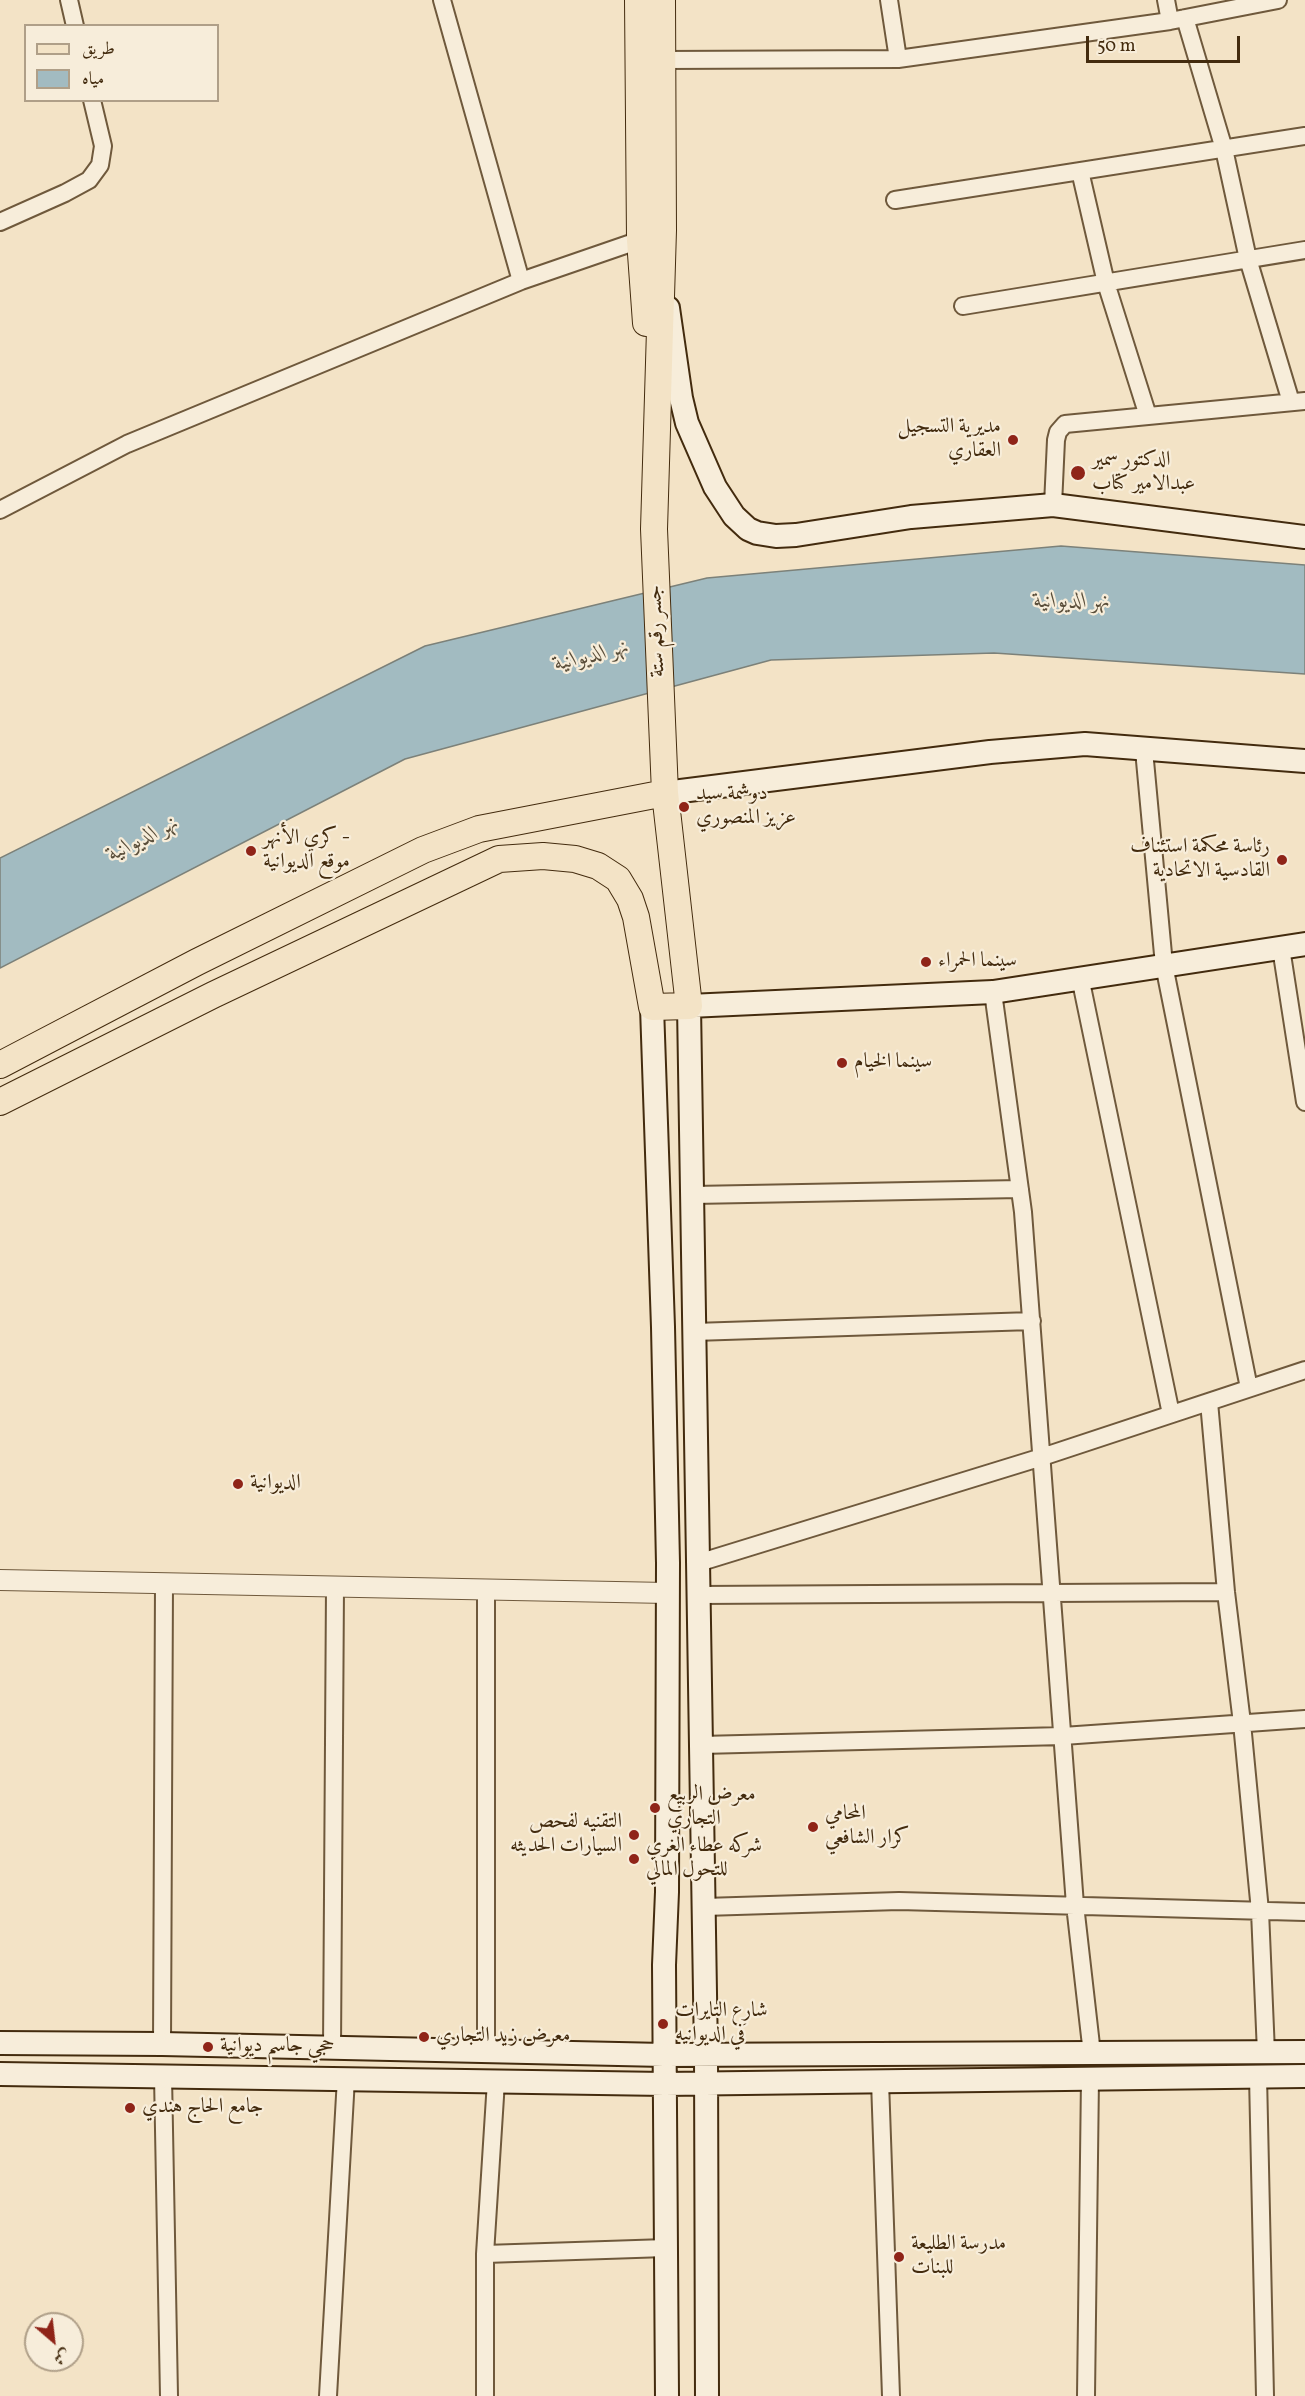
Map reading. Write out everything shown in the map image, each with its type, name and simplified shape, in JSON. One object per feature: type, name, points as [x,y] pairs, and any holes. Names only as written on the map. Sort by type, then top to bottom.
[{"type":"main road","points":[[638,0],[640,240],[655,437]]},
{"type":"main road","points":[[655,437],[662,265],[662,0]]},
{"type":"main road","points":[[662,265],[681,398],[687,423],[715,487],[735,516],[748,529],[776,536],[796,535],[910,518],[1053,505],[1305,537]]},
{"type":"main road","name":"جسر رقم ستة","points":[[655,437],[654,529],[665,793],[689,1006]]},
{"type":"main road","points":[[0,1065],[382,869],[423,850],[479,829],[665,793],[1042,747],[1085,744],[1305,761]]},
{"type":"main road","points":[[0,1102],[213,995],[499,859],[543,856],[575,859],[598,866],[618,879],[630,899],[636,917],[652,1007],[663,1339],[667,1593],[667,1892],[664,1965],[667,2396]]},
{"type":"main road","points":[[652,1007],[993,992],[1305,944]]},
{"type":"main road","points":[[197,962],[213,995]]},
{"type":"main road","points":[[689,1006],[706,2055],[707,2396]]},
{"type":"main road","points":[[0,2043],[162,2044],[664,2055],[1305,2052]]},
{"type":"main road","points":[[0,2074],[665,2084],[1305,2076]]},
{"type":"street","points":[[69,0],[75,24]]},
{"type":"street","points":[[442,0],[521,281]]},
{"type":"street","points":[[889,0],[898,59]]},
{"type":"street","points":[[1053,505],[1056,440],[1058,432],[1065,424],[1298,401],[1248,259],[1224,148],[1178,19],[1166,0]]},
{"type":"street","points":[[663,60],[898,59],[1178,19],[1278,0]]},
{"type":"street","points":[[0,222],[89,180],[100,165],[103,146],[92,102]]},
{"type":"street","points":[[895,200],[1305,136]]},
{"type":"street","points":[[1080,171],[1106,283],[1148,416]]},
{"type":"street","points":[[0,510],[127,444],[521,281],[640,240]]},
{"type":"street","points":[[963,306],[1305,250]]},
{"type":"street","points":[[1144,750],[1164,966],[1249,1388]]},
{"type":"street","points":[[1281,948],[1305,1102]]},
{"type":"street","points":[[1080,977],[1171,1414]]},
{"type":"street","points":[[993,992],[1020,1189],[1032,1321],[1075,1905],[1092,2054]]},
{"type":"street","points":[[693,1195],[1020,1189]]},
{"type":"street","points":[[694,1332],[1032,1321]]},
{"type":"street","points":[[698,1563],[1042,1457],[1305,1370]]},
{"type":"street","points":[[1209,1402],[1226,1592],[1242,1723],[1260,1911],[1266,2053]]},
{"type":"street","points":[[0,1580],[667,1593]]},
{"type":"street","points":[[162,2044],[164,1583]]},
{"type":"street","points":[[332,2048],[335,1587]]},
{"type":"street","points":[[486,1591],[486,2051]]},
{"type":"street","points":[[699,1595],[1226,1592]]},
{"type":"street","points":[[701,1745],[1063,1736],[1305,1719]]},
{"type":"street","points":[[704,1907],[899,1901],[1305,1912]]},
{"type":"street","points":[[163,2076],[169,2396]]},
{"type":"street","points":[[1258,2076],[1265,2396]]},
{"type":"street","points":[[328,2396],[346,2078]]},
{"type":"street","points":[[1086,2396],[1090,2078]]},
{"type":"street","points":[[485,2396],[485,2254],[496,2081]]},
{"type":"street","points":[[880,2081],[891,2396]]},
{"type":"street","points":[[485,2254],[666,2248]]},
{"type":"water","name":"نهر الديوانية","points":[[1061,546],[1305,565],[1305,674],[994,653],[771,660],[405,759],[0,968],[0,858],[425,646],[707,578]]},
{"type":"place","name":"مديرية التسجيل العقاري","points":[[1013,440]]},
{"type":"place","name":"الدكتور سمير عبدالامير كتاب","points":[[1078,473]]},
{"type":"place","name":"دوشمة سيد عزيز المنصوري","points":[[684,807]]},
{"type":"place","name":"كري الأنهر - موقع الديوانية","points":[[251,851]]},
{"type":"place","name":"رئاسة محكمة استئناف القادسية الاتحادية","points":[[1282,860]]},
{"type":"place","name":"سينما الحمراء","points":[[926,962]]},
{"type":"place","name":"سينما الخيام","points":[[842,1063]]},
{"type":"place","name":"الديوانية","points":[[238,1484]]},
{"type":"place","name":"معرض الربيع التجاري","points":[[655,1808]]},
{"type":"place","name":"المحامي كرار الشافعي","points":[[813,1827]]},
{"type":"place","name":"التقنيه لفحص السيارات الحديثه","points":[[634,1835]]},
{"type":"place","name":"شركه عطاء الغري للتحول المالي","points":[[634,1859]]},
{"type":"place","name":"شارع التايرات في الديوانيه","points":[[663,2024]]},
{"type":"place","name":"معرض زيد التجاري","points":[[424,2037]]},
{"type":"place","name":"حجي جاسم ديوانية","points":[[208,2047]]},
{"type":"place","name":"جامع الحاج هندي","points":[[130,2108]]},
{"type":"place","name":"مدرسة الطليعة للبنات","points":[[899,2257]]}]
